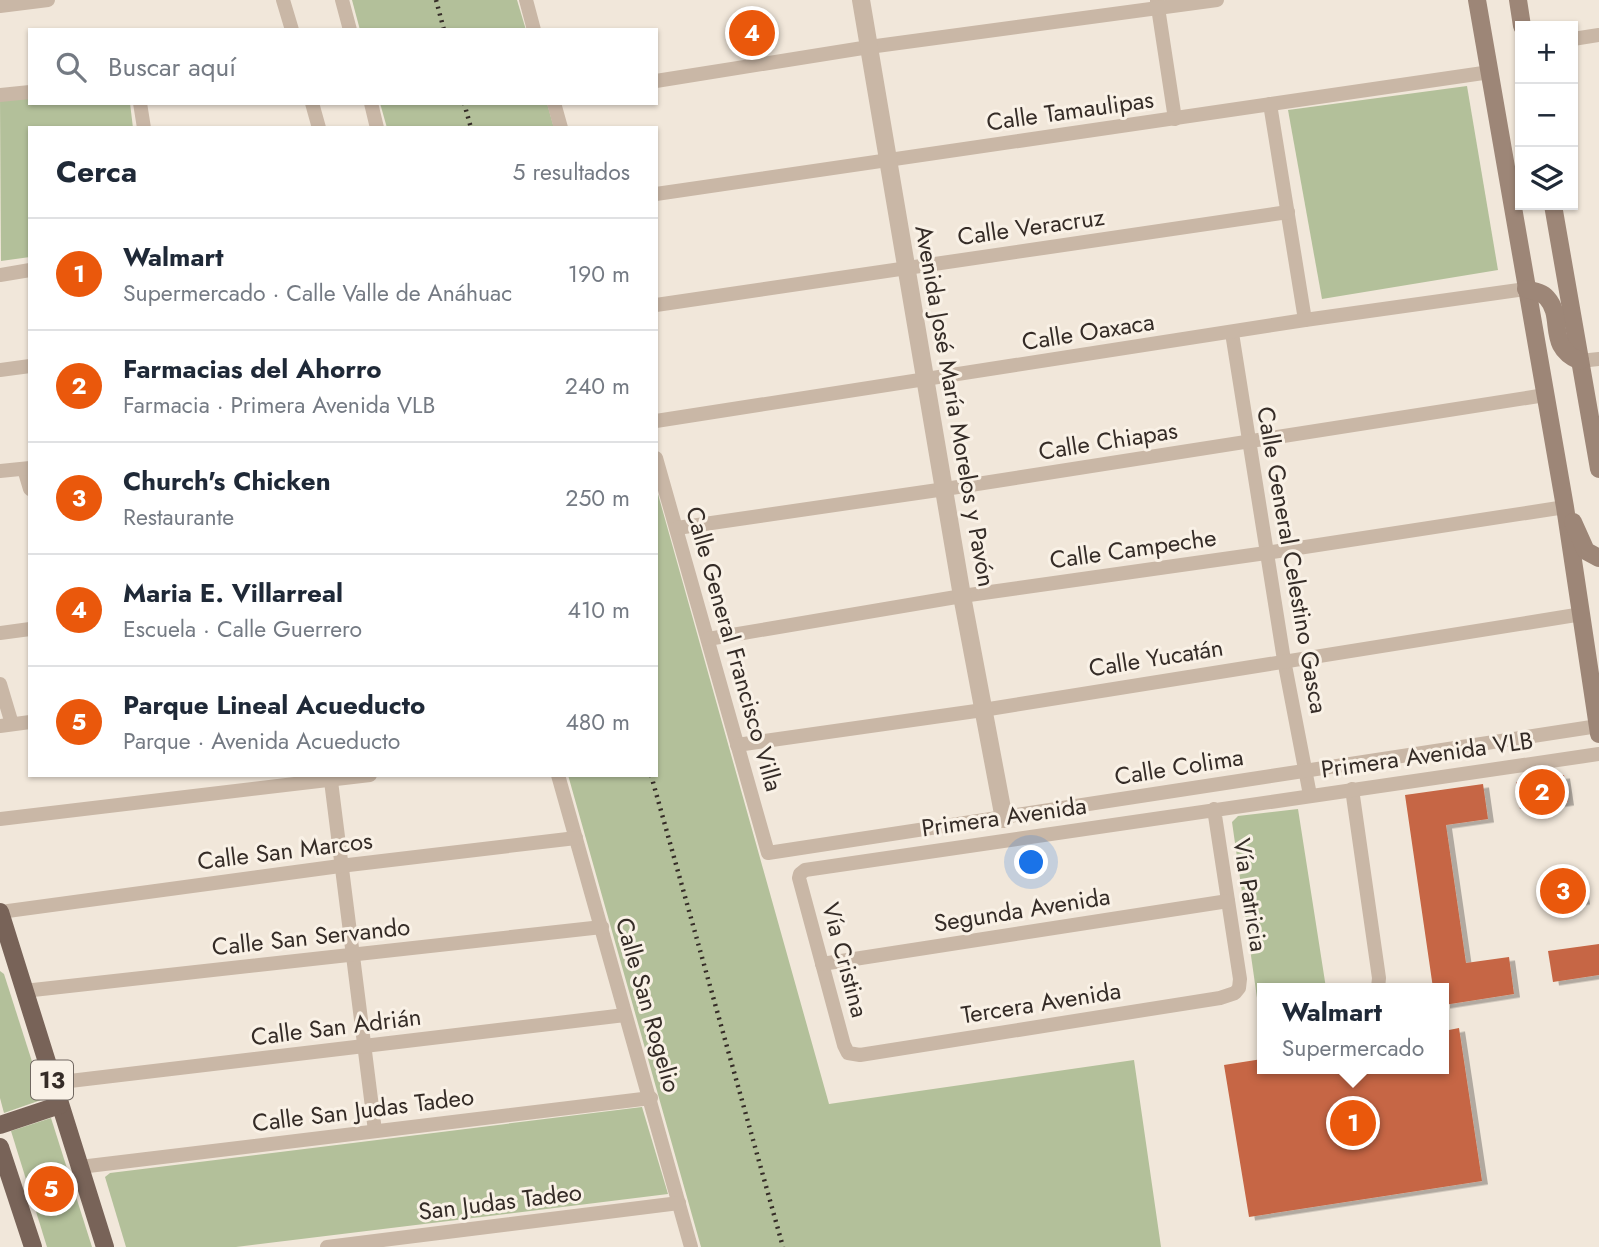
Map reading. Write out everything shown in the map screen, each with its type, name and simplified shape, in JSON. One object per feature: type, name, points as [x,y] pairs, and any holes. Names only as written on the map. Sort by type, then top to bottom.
[{"type":"main road","points":[[1477,0],[1565,507],[1590,616],[1598,730]]},
{"type":"main road","points":[[1518,0],[1521,21]]},
{"type":"main road","points":[[1554,210],[1599,469]]},
{"type":"main road","points":[[1526,289],[1541,293],[1547,298],[1560,343],[1566,353],[1580,361]]},
{"type":"main road","points":[[1565,507],[1586,551],[1599,558]]},
{"type":"main road","name":"13","points":[[0,912],[105,1247]]},
{"type":"main road","points":[[0,1125],[60,1105]]},
{"type":"main road","points":[[0,1147],[4,1175],[33,1247]]},
{"type":"street","points":[[0,6],[48,0]]},
{"type":"street","points":[[283,0],[291,28]]},
{"type":"street","points":[[342,0],[349,28]]},
{"type":"street","points":[[526,0],[533,28]]},
{"type":"street","name":"Avenida José María Morelos y Pavón","points":[[861,0],[962,596],[1004,818]]},
{"type":"street","points":[[658,81],[1158,5],[1217,0]]},
{"type":"street","points":[[1158,5],[1175,119]]},
{"type":"street","points":[[1578,38],[1599,35]]},
{"type":"street","name":"Calle Tamaulipas","points":[[658,194],[1490,72]]},
{"type":"street","points":[[0,95],[28,92]]},
{"type":"street","points":[[1270,104],[1305,320]]},
{"type":"street","points":[[141,105],[144,126]]},
{"type":"street","points":[[313,105],[318,126]]},
{"type":"street","points":[[371,105],[376,126]]},
{"type":"street","points":[[555,105],[560,126]]},
{"type":"street","name":"Calle Veracruz","points":[[658,305],[1288,212]]},
{"type":"street","points":[[0,275],[28,271]]},
{"type":"street","name":"Calle Oaxaca","points":[[658,421],[1305,320],[1526,289]]},
{"type":"street","name":"Calle General Celestino Gasca","points":[[1232,333],[1284,660],[1310,795]]},
{"type":"street","points":[[1580,361],[1599,359]]},
{"type":"street","points":[[0,370],[28,366]]},
{"type":"street","name":"Calle Chiapas","points":[[677,528],[1545,395]]},
{"type":"street","name":"Calle General Francisco Villa","points":[[658,465],[768,853]]},
{"type":"street","points":[[0,471],[27,468]]},
{"type":"street","name":"Calle Campeche","points":[[708,639],[962,596],[1565,507]]},
{"type":"street","name":"Calle Yucatán","points":[[737,745],[983,710],[1284,660],[1590,616]]},
{"type":"street","points":[[0,633],[28,629]]},
{"type":"street","points":[[0,684],[6,725],[28,722]]},
{"type":"street","name":"Calle Colima","points":[[768,853],[1306,769],[1598,730]]},
{"type":"street","name":"Primera Avenida VLB","points":[[1262,802],[1599,754]]},
{"type":"street","points":[[0,818],[357,777]]},
{"type":"street","name":"Calle San Rogelio","points":[[559,777],[691,1247]]},
{"type":"street","points":[[331,781],[375,1131]]},
{"type":"street","points":[[1352,789],[1378,983]]},
{"type":"street","name":"Primera Avenida","points":[[799,878],[802,872],[812,868],[1262,802]]},
{"type":"street","name":"Vía Patricia","points":[[1214,809],[1240,979],[1239,988]]},
{"type":"street","name":"Calle San Marcos","points":[[0,912],[340,866],[576,838]]},
{"type":"street","name":"Vía Cristina","points":[[799,878],[848,1053]]},
{"type":"street","name":"Segunda Avenida","points":[[822,964],[1228,901]]},
{"type":"street","name":"Calle San Servando","points":[[24,991],[602,927]]},
{"type":"street","name":"Tercera Avenida","points":[[848,1053],[860,1055],[1220,998],[1236,993],[1239,988]]},
{"type":"street","name":"Calle San Adrián","points":[[53,1083],[625,1015]]},
{"type":"street","name":"Calle San Judas Tadeo","points":[[80,1167],[651,1098]]},
{"type":"street","name":"San Judas Tadeo","points":[[327,1247],[387,1243],[679,1203]]},
{"type":"green space","points":[[352,0],[517,0],[525,28],[359,28]]},
{"type":"green space","points":[[1467,86],[1498,270],[1322,299],[1288,110]]},
{"type":"green space","points":[[28,96],[28,105],[130,105],[133,126],[28,126],[28,257],[1,261],[0,99]]},
{"type":"green space","points":[[381,105],[548,105],[553,126],[386,126]]},
{"type":"green space","points":[[658,494],[829,1104],[1134,1060],[1161,1247],[701,1247],[569,777],[658,777]]},
{"type":"green space","points":[[1298,809],[1325,983],[1257,983],[1257,998],[1232,822],[1238,816]]},
{"type":"green space","points":[[0,971],[4,974],[44,1099],[4,1113],[0,1098]]},
{"type":"green space","points":[[642,1107],[668,1194],[236,1247],[126,1247],[105,1177],[110,1173]]},
{"type":"green space","points":[[51,1118],[92,1247],[47,1247],[11,1131]]},
{"type":"building","points":[[1564,775],[1568,802],[1520,809],[1516,782]]},
{"type":"building","points":[[1483,784],[1488,819],[1446,825],[1466,963],[1509,957],[1514,994],[1449,1004],[1449,983],[1432,983],[1405,795]]},
{"type":"building","points":[[1580,875],[1584,901],[1547,907],[1543,880]]},
{"type":"building","points":[[1599,944],[1599,975],[1553,982],[1548,951]]},
{"type":"building","points":[[1459,1028],[1482,1181],[1249,1217],[1224,1065],[1257,1060],[1257,1074],[1449,1074],[1449,1030]]},
{"type":"railway","points":[[436,0],[443,28]]},
{"type":"railway","points":[[465,105],[470,126]]},
{"type":"railway","points":[[652,777],[783,1247]]},
{"type":"place","name":"Maria E. Villarreal","points":[[752,33]]},
{"type":"place","name":"Farmacias del Ahorro","points":[[1542,792]]},
{"type":"place","name":"Church's Chicken","points":[[1563,891]]},
{"type":"place","name":"Walmart","points":[[1353,1123]]},
{"type":"place","name":"Parque Lineal Acueducto","points":[[51,1189]]}]
